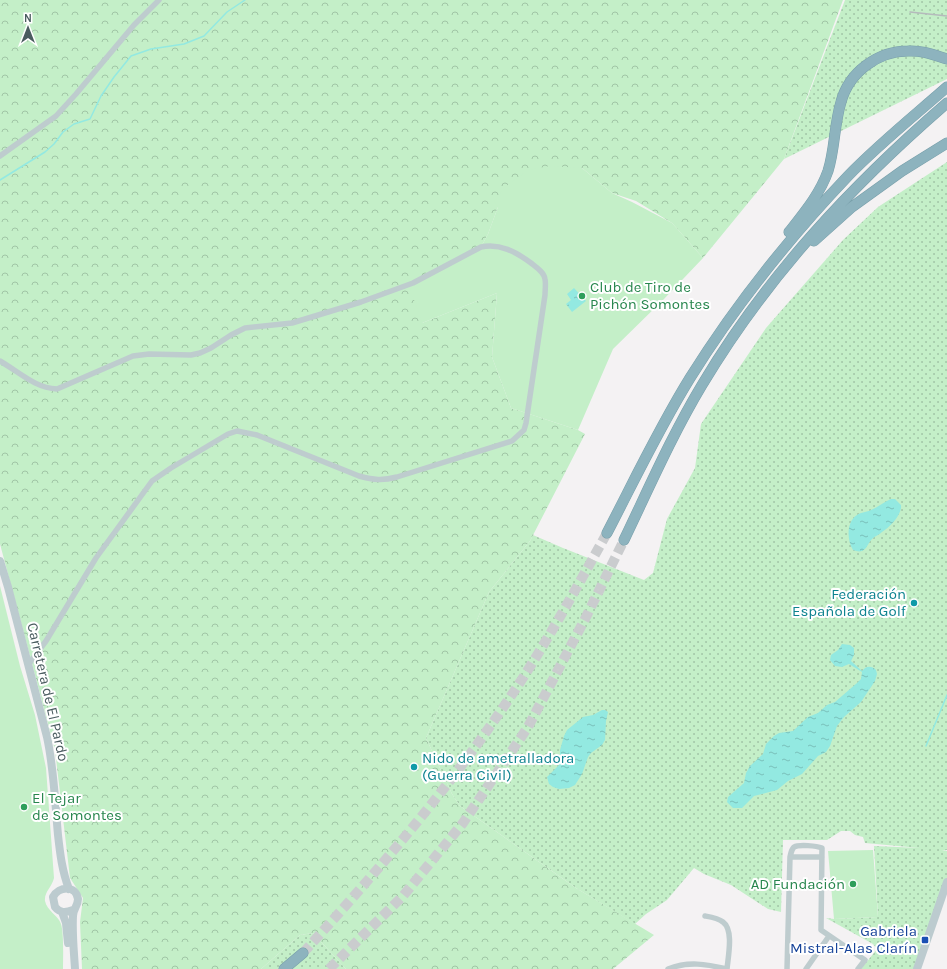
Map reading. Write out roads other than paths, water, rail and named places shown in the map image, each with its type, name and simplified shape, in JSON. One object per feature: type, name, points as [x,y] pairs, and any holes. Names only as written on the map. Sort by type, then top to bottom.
[{"type":"highway","points":[[730,319],[758,271],[817,195],[829,166],[841,102],[846,89],[853,78],[875,59],[892,53],[909,51],[926,52],[947,58]]},
{"type":"highway","points":[[607,533],[666,419],[690,378],[760,277],[793,237],[848,176],[873,151],[947,87]]},
{"type":"highway","points":[[624,540],[679,427],[725,348],[749,314],[803,245],[848,195],[903,141],[947,103]]},
{"type":"highway","points":[[749,314],[765,299],[817,238],[852,207],[902,171],[947,143]]},
{"type":"highway","points":[[283,969],[304,954]]},
{"type":"street","points":[[0,156],[56,116],[134,25],[159,0]]},
{"type":"street","points":[[0,361],[39,386],[57,389],[133,356],[149,354],[191,355],[200,353],[245,328],[292,323],[361,302],[413,283],[481,247],[490,245],[516,253],[541,270],[545,278],[545,295],[526,423],[524,430],[512,441],[397,477],[383,480],[372,480],[252,434],[237,431],[228,434],[152,481],[96,558],[46,641],[28,665]]},
{"type":"street","name":"Carretera de El Pardo","points":[[0,561],[51,755],[61,856],[69,889]]},
{"type":"street","points":[[787,969],[790,857],[793,848],[798,846],[818,846],[822,848],[821,930],[865,960],[858,969]]},
{"type":"street","name":"Carretera de El Pardo","points":[[59,890],[61,856]]},
{"type":"street","points":[[790,857],[822,857]]},
{"type":"street","points":[[917,969],[947,882]]},
{"type":"street","points":[[73,910],[68,912],[58,910],[53,902],[55,893],[64,888],[69,889],[76,894],[78,898],[78,903],[73,910],[72,923],[75,969]]},
{"type":"street","points":[[62,912],[66,923],[70,969]]},
{"type":"street","points":[[668,969],[677,965],[704,964],[727,969],[730,935],[728,928],[724,923],[714,918],[705,916]]},
{"type":"street","points":[[806,969],[829,936]]},
{"type":"water","points":[[574,288],[586,301],[572,312],[566,304],[571,300],[567,294]]},
{"type":"water","points":[[891,499],[895,499],[901,505],[900,513],[895,520],[885,530],[872,539],[864,550],[853,550],[849,537],[849,527],[853,518]]},
{"type":"water","points":[[842,644],[850,645],[854,648],[854,655],[851,661],[862,671],[869,667],[876,670],[877,674],[875,681],[861,702],[844,717],[837,726],[830,746],[826,752],[818,756],[802,774],[788,781],[777,790],[754,796],[742,808],[733,808],[727,802],[728,797],[744,783],[746,773],[750,766],[763,754],[766,744],[779,733],[793,731],[808,717],[818,713],[827,705],[835,702],[861,679],[862,672],[849,664],[842,667],[835,666],[830,660],[831,655],[838,650]]},
{"type":"water","points":[[602,710],[608,712],[605,740],[602,745],[588,757],[582,774],[575,785],[569,788],[559,789],[553,787],[549,784],[547,777],[559,765],[560,750],[567,730],[583,717],[593,715]]},
{"type":"waterway","points":[[0,180],[45,152],[54,144],[63,132],[74,124],[90,119],[101,96],[131,56],[151,49],[184,44],[204,36],[227,12],[245,0]]},
{"type":"waterway","points":[[926,746],[947,695]]},
{"type":"tunnel","points":[[303,953],[406,836],[477,744],[515,690],[569,601],[607,533]]},
{"type":"tunnel","points":[[329,969],[403,896],[463,823],[528,727],[586,617],[624,540]]},
{"type":"railway","points":[[910,12],[947,16]]},
{"type":"place","name":"Club de Tiro de Pichón Somontes","points":[[582,296]]},
{"type":"place","name":"Federación Española de Golf","points":[[914,603]]},
{"type":"place","name":"Nido de ametralladora (Guerra Civil)","points":[[414,767]]},
{"type":"place","name":"El Tejar de Somontes","points":[[24,807]]},
{"type":"place","name":"AD Fundación","points":[[853,884]]},
{"type":"place","name":"Gabriela Mistral-Alas Clarín","points":[[925,940]]}]
